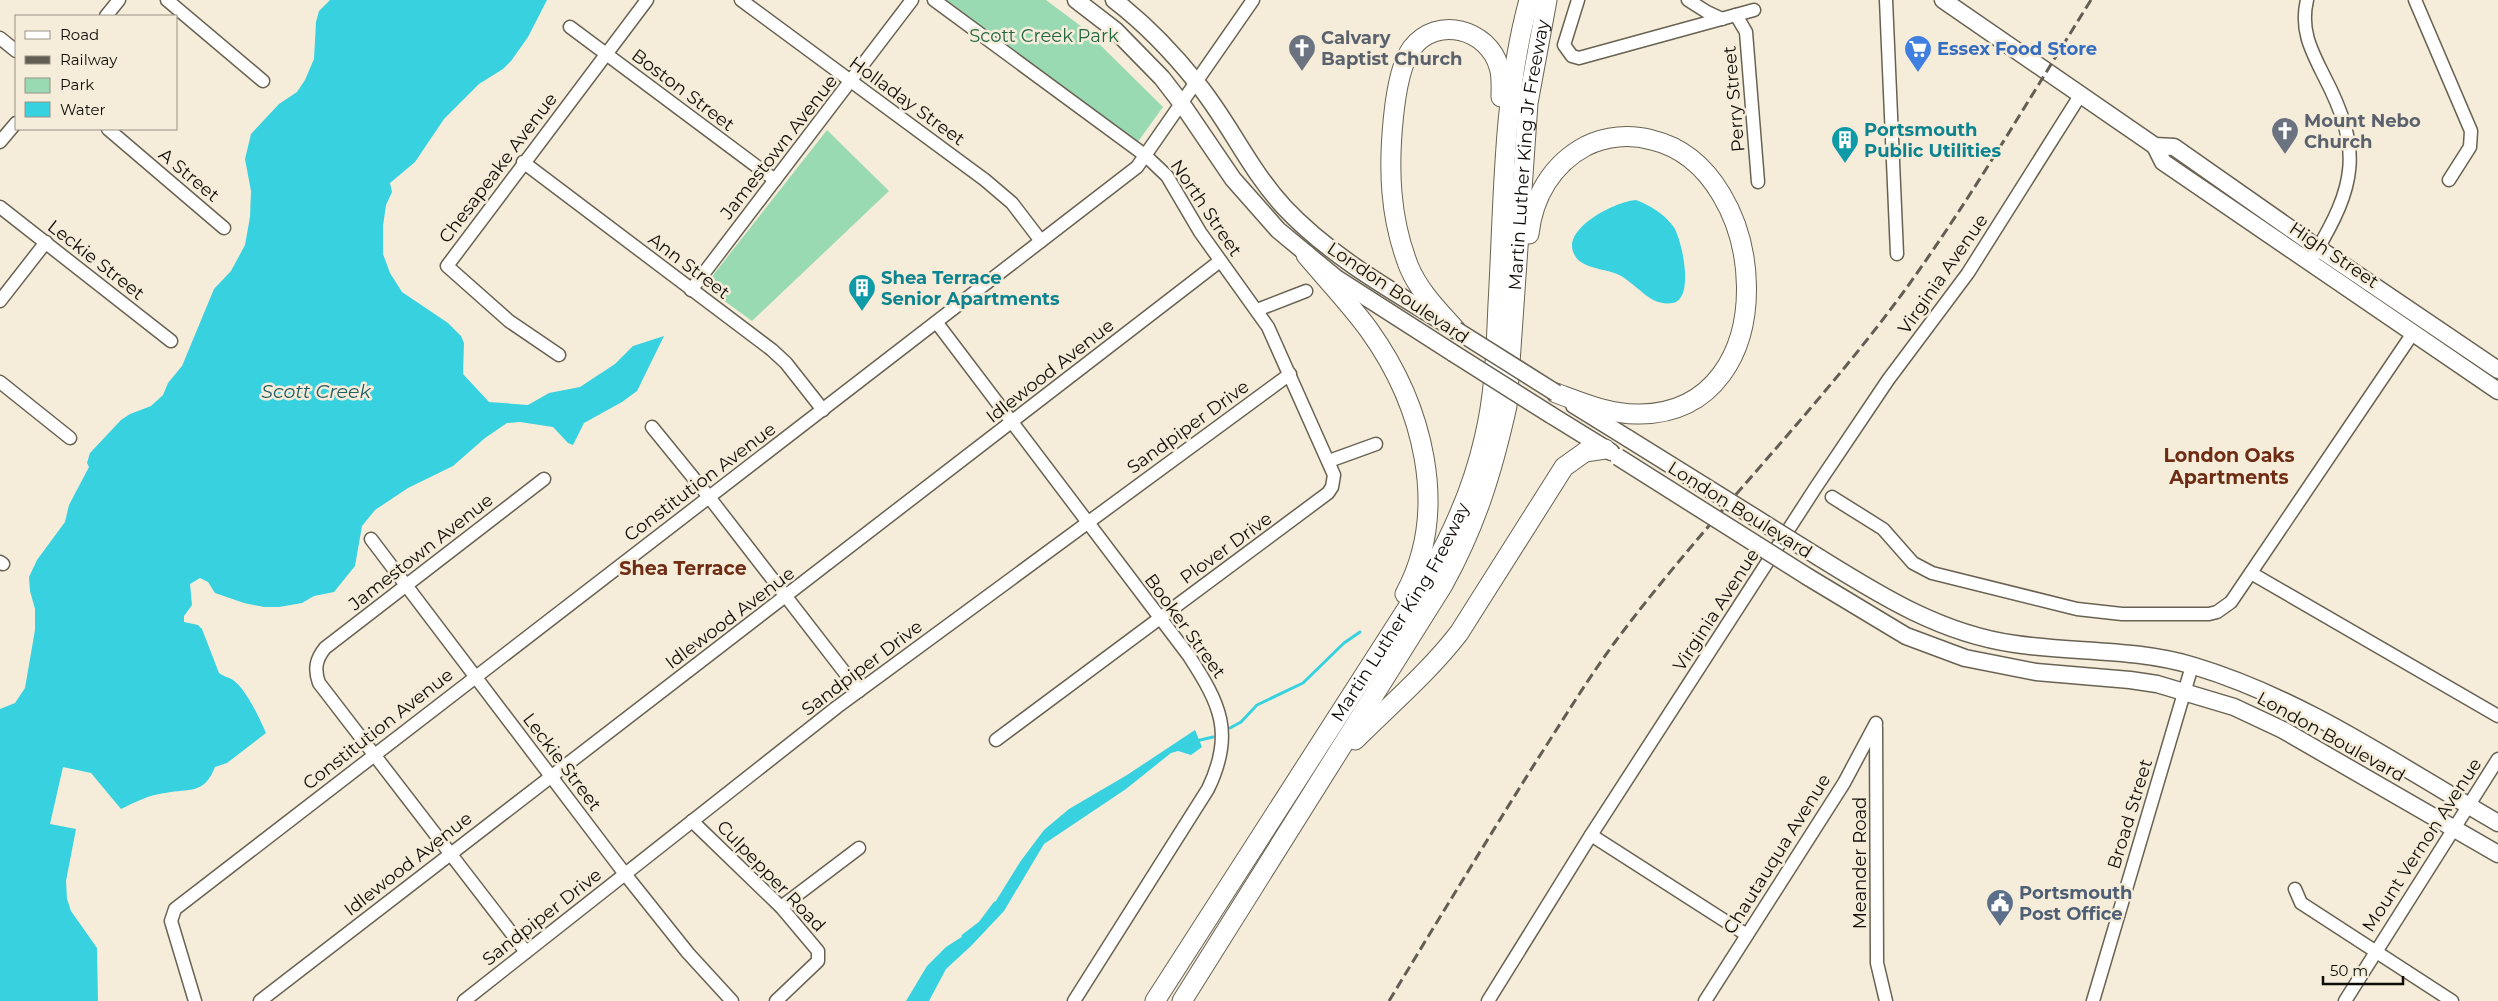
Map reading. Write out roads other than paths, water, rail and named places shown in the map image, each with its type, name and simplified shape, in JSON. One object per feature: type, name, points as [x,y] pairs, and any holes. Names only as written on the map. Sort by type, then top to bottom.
[{"type":"highway","name":"Martin Luther King Jr Freeway","points":[[1504,173],[1510,93],[1517,48],[1529,0]]},
{"type":"highway","name":"Martin Luther King Jr Freeway","points":[[1515,312],[1528,103],[1547,0]]},
{"type":"highway","points":[[1456,330],[1419,287],[1409,267],[1395,220],[1392,193],[1393,122],[1404,61],[1422,39],[1442,30],[1464,31],[1476,36],[1486,45],[1493,56],[1499,66],[1501,78],[1500,116],[1504,173]]},
{"type":"highway","points":[[1515,312],[1530,224],[1538,198],[1555,169],[1567,158],[1596,141],[1628,136],[1644,138],[1674,148],[1688,156],[1710,178],[1733,220],[1743,256],[1745,276],[1743,332],[1734,355],[1721,376],[1709,387],[1682,405],[1647,414],[1620,413],[1556,393]]},
{"type":"highway","name":"Martin Luther King Freeway","points":[[1155,1001],[1438,558],[1455,523],[1478,464],[1495,370],[1504,173]]},
{"type":"highway","points":[[1306,255],[1351,307],[1385,355],[1410,407],[1426,463],[1428,493],[1425,535],[1419,563],[1410,584],[1380,636],[1353,692]]},
{"type":"highway","name":"Martin Luther King Freeway","points":[[1182,1001],[1443,585],[1476,517],[1497,450],[1507,406],[1515,312]]},
{"type":"highway","points":[[1317,787],[1350,745],[1418,681],[1459,633],[1564,467],[1585,452],[1612,453]]},
{"type":"main road","name":"London Boulevard","points":[[1076,0],[1134,49],[1182,104],[1233,179],[1278,230],[1306,255],[1368,300],[1808,577],[1906,636],[1965,658],[2036,672],[2130,680],[2185,691],[2234,707],[2283,730],[2498,854]]},
{"type":"main road","name":"London Boulevard","points":[[1114,0],[1148,30],[1197,83],[1263,182],[1315,237],[1355,268],[1907,611],[1966,633],[2013,644],[2148,654],[2234,680],[2298,707],[2498,823]]},
{"type":"main road","name":"High Street","points":[[1943,0],[2156,146],[2163,162],[2498,370]]},
{"type":"main road","name":"High Street","points":[[2313,255],[2413,333],[2498,391]]},
{"type":"street","points":[[107,15],[120,0]]},
{"type":"street","points":[[167,0],[263,81]]},
{"type":"street","name":"Chesapeake Avenue","points":[[559,355],[509,321],[447,266],[646,0]]},
{"type":"street","name":"Holladay Street","points":[[742,0],[1012,203],[1042,241]]},
{"type":"street","name":"Jamestown Avenue","points":[[691,290],[912,0]]},
{"type":"street","name":"North Street","points":[[934,0],[1146,156],[1167,176],[1220,262],[1268,327],[1328,461]]},
{"type":"street","name":"Constitution Avenue","points":[[196,1001],[171,921],[175,909],[1137,167],[1253,0]]},
{"type":"street","points":[[1578,0],[1564,45],[1572,56],[1579,58],[1754,10]]},
{"type":"street","points":[[1688,0],[1722,19]]},
{"type":"street","points":[[1886,0],[1897,254]]},
{"type":"street","points":[[2308,0],[2305,29],[2307,43],[2335,98],[2343,121],[2351,165],[2340,209],[2313,255]]},
{"type":"street","points":[[2415,0],[2471,131],[2470,147],[2450,180]]},
{"type":"street","name":"Perry Street","points":[[1736,15],[1746,32],[1758,182]]},
{"type":"street","name":"Boston Street","points":[[570,27],[775,180]]},
{"type":"street","points":[[0,38],[15,50]]},
{"type":"street","name":"Virginia Avenue","points":[[1488,1001],[1591,835],[1816,487],[1888,380],[1968,273],[2081,94]]},
{"type":"street","points":[[0,142],[15,124]]},
{"type":"street","name":"A Street","points":[[109,130],[224,228]]},
{"type":"street","name":"Ann Street","points":[[523,162],[786,363],[823,410]]},
{"type":"street","name":"Leckie Street","points":[[0,207],[171,341]]},
{"type":"street","points":[[0,300],[46,242]]},
{"type":"street","name":"Idlewood Avenue","points":[[260,1001],[1220,262]]},
{"type":"street","points":[[1257,310],[1306,291]]},
{"type":"street","name":"Booker Street","points":[[937,323],[1189,656],[1211,691],[1220,719],[1220,759],[1208,789],[1074,1001]]},
{"type":"street","points":[[1832,496],[1883,529],[1906,556],[1923,570],[2078,610],[2122,614],[2208,614],[2226,608],[2413,333]]},
{"type":"street","name":"Sandpiper Drive","points":[[464,1001],[859,691],[1290,374]]},
{"type":"street","points":[[0,382],[70,438]]},
{"type":"street","points":[[652,427],[709,497],[859,691]]},
{"type":"street","points":[[1328,461],[1376,444]]},
{"type":"street","name":"Plover Drive","points":[[996,740],[1328,493],[1334,479],[1328,461]]},
{"type":"street","name":"Jamestown Avenue","points":[[374,754],[319,683],[316,667],[320,654],[544,479]]},
{"type":"street","name":"Leckie Street","points":[[371,539],[625,874],[688,953],[732,1001]]},
{"type":"street","points":[[2251,573],[2498,716]]},
{"type":"street","name":"Broad Street","points":[[2093,1001],[2192,666]]},
{"type":"street","name":"Chautauqua Avenue","points":[[1705,1001],[1844,783],[1876,724]]},
{"type":"street","name":"Meander Road","points":[[1876,724],[1877,963],[1886,1001]]},
{"type":"street","points":[[374,754],[526,952]]},
{"type":"street","name":"Mount Vernon Avenue","points":[[2345,1001],[2498,759]]},
{"type":"street","name":"Culpepper Road","points":[[692,821],[781,907],[818,951],[820,956],[818,961],[776,1001]]},
{"type":"street","points":[[1591,835],[1747,935]]},
{"type":"street","points":[[781,907],[859,848]]},
{"type":"street","points":[[2295,889],[2301,903],[2452,1001]]},
{"type":"water","name":"Scott Creek","points":[[330,0],[547,0],[528,37],[511,61],[503,69],[479,84],[444,119],[415,162],[390,183],[392,192],[386,205],[383,226],[383,254],[390,273],[402,292],[448,323],[461,336],[464,343],[463,374],[489,402],[528,405],[549,393],[580,387],[615,364],[633,346],[664,336],[637,391],[622,402],[584,423],[573,445],[568,443],[553,427],[520,422],[507,423],[485,438],[453,466],[408,488],[375,510],[362,526],[355,566],[334,592],[314,596],[302,603],[279,607],[264,607],[244,603],[215,593],[208,582],[200,578],[190,584],[192,605],[184,616],[184,622],[198,625],[202,629],[219,673],[233,680],[243,690],[266,733],[227,763],[215,767],[211,776],[201,786],[195,789],[153,795],[121,809],[91,773],[63,767],[50,824],[76,829],[66,881],[67,899],[71,911],[97,948],[98,1001],[0,1001],[0,709],[15,703],[25,688],[35,630],[35,609],[30,591],[29,577],[37,560],[65,522],[69,505],[89,467],[87,463],[90,453],[121,420],[130,414],[151,406],[163,395],[168,383],[182,366],[214,289],[231,271],[245,245],[250,217],[251,191],[245,159],[251,134],[279,104],[297,92],[305,80],[314,59],[316,22],[319,11]]},
{"type":"water","points":[[1636,200],[1652,207],[1669,221],[1680,243],[1685,268],[1684,291],[1680,299],[1673,303],[1653,300],[1622,276],[1586,265],[1579,261],[1574,254],[1572,244],[1583,226],[1616,205]]},
{"type":"water","points":[[1195,730],[1202,747],[1191,755],[1178,751],[1171,753],[1126,789],[1044,844],[1004,911],[946,969],[929,1001],[906,1001],[927,966],[946,947],[971,931],[986,917],[1020,862],[1044,830],[1069,809],[1127,775]]},
{"type":"waterway","points":[[1230,728],[1241,722],[1257,705],[1303,683],[1344,643],[1360,632]]},
{"type":"waterway","points":[[1196,741],[1213,737]]},
{"type":"waterway","points":[[963,936],[980,923],[995,903]]},
{"type":"railway","points":[[1389,1001],[1537,760],[1605,656],[1686,553],[1835,380],[1905,290],[1977,183],[2091,0]]},
{"type":"place","name":"Calvary Baptist Church","points":[[1302,72]]},
{"type":"place","name":"Essex Food Store","points":[[1918,73]]},
{"type":"place","name":"Mount Nebo Church","points":[[2285,155]]},
{"type":"place","name":"Portsmouth Public Utilities","points":[[1845,164]]},
{"type":"place","name":"Shea Terrace Senior Apartments","points":[[862,312]]},
{"type":"place","name":"Portsmouth Post Office","points":[[2000,927]]},
{"type":"district","name":"London Oaks Apartments","points":[[2229,466]]},
{"type":"district","name":"Shea Terrace","points":[[683,568]]},
{"type":"park label","name":"Scott Creek Park","points":[[1044,36]]}]
